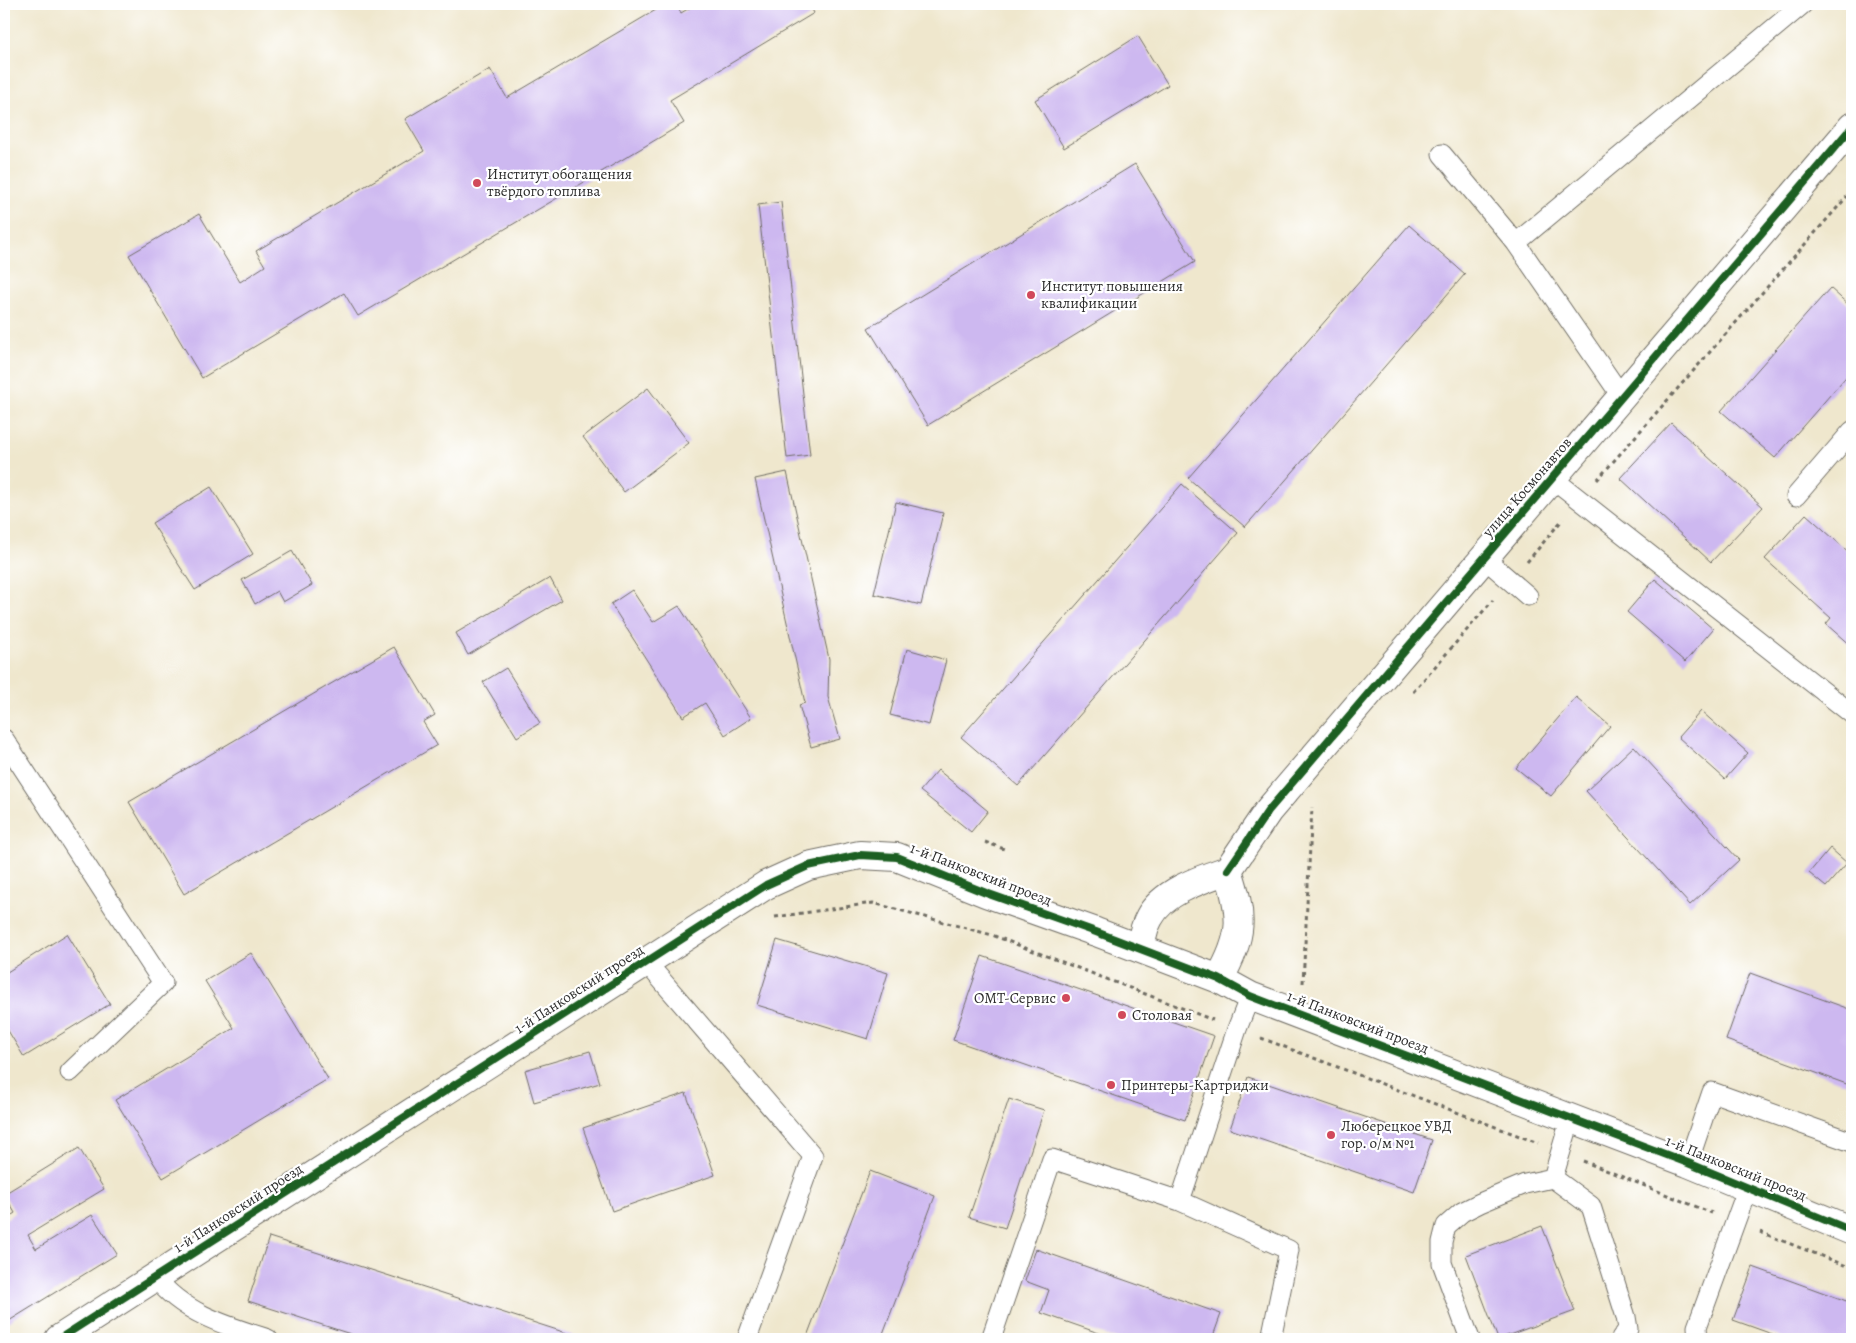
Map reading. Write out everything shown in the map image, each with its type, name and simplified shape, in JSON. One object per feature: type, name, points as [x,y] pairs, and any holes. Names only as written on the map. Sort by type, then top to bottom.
[{"type":"street","name":"улица Космонавтов","points":[[1228,870],[1268,811],[1852,127]]},
{"type":"street","name":"1-й Панковский проезд","points":[[59,1339],[766,885],[808,866],[860,855],[897,857],[986,893],[1140,948],[1219,979],[1250,996],[1571,1117],[1852,1231]]},
{"type":"street","points":[[1140,948],[1149,918],[1157,907],[1179,890],[1197,881],[1228,870],[1238,899],[1240,930],[1230,961],[1219,979]]},
{"type":"lane","points":[[1516,243],[1803,4]]},
{"type":"lane","points":[[1442,154],[1516,243],[1622,397]]},
{"type":"lane","points":[[1796,496],[1852,431]]},
{"type":"lane","points":[[1552,478],[1852,714]]},
{"type":"lane","points":[[1484,558],[1528,596]]},
{"type":"lane","points":[[4,739],[162,983],[70,1072]]},
{"type":"lane","points":[[646,962],[813,1156],[747,1339]]},
{"type":"lane","points":[[1180,1201],[1237,1029],[1250,996]]},
{"type":"lane","points":[[1688,1163],[1712,1092],[1852,1142]]},
{"type":"lane","points":[[1553,1178],[1571,1117]]},
{"type":"lane","points":[[991,1339],[1052,1159],[1180,1201],[1289,1250],[1271,1339]]},
{"type":"lane","points":[[1470,1339],[1442,1263],[1442,1242],[1446,1226],[1462,1212],[1480,1203],[1525,1184],[1553,1178],[1590,1206],[1626,1316],[1628,1329],[1623,1338],[1620,1339]]},
{"type":"lane","points":[[1698,1339],[1697,1327],[1748,1188]]},
{"type":"lane","points":[[155,1277],[166,1292],[213,1321],[268,1339]]},
{"type":"path","points":[[985,842],[1004,849]]},
{"type":"path","points":[[769,918],[873,903],[992,936],[1562,1152],[1852,1268]]},
{"type":"building","name":"Институт обогащения твёрдого топлива","points":[[666,4],[676,4],[681,13],[696,4],[809,4],[814,13],[670,100],[684,123],[358,316],[344,293],[202,378],[129,255],[199,214],[240,282],[265,266],[256,251],[424,151],[405,119],[490,69],[507,98]]},
{"type":"building","points":[[1138,36],[1168,85],[1064,148],[1035,100]]},
{"type":"building","name":"Институт повышения квалификации","points":[[1135,164],[1195,262],[928,425],[868,328]]},
{"type":"building","points":[[781,202],[810,455],[787,458],[758,205]]},
{"type":"building","points":[[1409,225],[1465,274],[1245,527],[1188,478]]},
{"type":"building","points":[[1830,288],[1852,308],[1852,370],[1775,458],[1721,411]]},
{"type":"building","points":[[648,388],[689,443],[624,492],[583,437]]},
{"type":"building","points":[[1671,423],[1763,507],[1711,562],[1620,478]]},
{"type":"building","points":[[787,472],[829,659],[828,697],[840,739],[811,747],[799,705],[805,703],[755,479]]},
{"type":"building","points":[[1182,484],[1238,533],[1018,786],[961,737]]},
{"type":"building","points":[[211,487],[253,554],[195,590],[152,523]]},
{"type":"building","points":[[896,502],[943,513],[921,605],[874,594]]},
{"type":"building","points":[[1806,514],[1852,555],[1852,647],[1826,624],[1831,618],[1765,559]]},
{"type":"building","points":[[292,551],[312,585],[283,602],[277,591],[255,604],[242,580]]},
{"type":"building","points":[[550,578],[562,600],[468,655],[456,633]]},
{"type":"building","points":[[1655,579],[1713,629],[1685,662],[1627,612]]},
{"type":"building","points":[[632,590],[653,622],[679,606],[751,718],[725,735],[705,703],[683,717],[611,604]]},
{"type":"building","points":[[394,647],[435,715],[423,722],[437,745],[184,894],[129,802]]},
{"type":"building","points":[[907,649],[946,660],[929,725],[890,715]]},
{"type":"building","points":[[506,668],[540,723],[517,737],[483,682]]},
{"type":"building","points":[[1576,697],[1610,726],[1551,796],[1516,768]]},
{"type":"building","points":[[1701,711],[1748,753],[1725,779],[1678,737]]},
{"type":"building","points":[[1634,746],[1739,860],[1690,905],[1586,791]]},
{"type":"building","points":[[938,770],[988,811],[971,832],[920,791]]},
{"type":"building","points":[[1830,848],[1847,863],[1826,887],[1809,873]]},
{"type":"building","points":[[67,934],[110,1004],[24,1057],[4,1024],[4,974]]},
{"type":"building","points":[[777,940],[888,973],[868,1039],[757,1005]]},
{"type":"building","points":[[251,953],[328,1079],[163,1178],[115,1100],[234,1028],[205,981]]},
{"type":"building","points":[[982,956],[1214,1036],[1185,1120],[953,1040]]},
{"type":"building","points":[[1750,973],[1852,1010],[1852,1086],[1726,1040]]},
{"type":"building","points":[[590,1051],[600,1083],[534,1102],[525,1070]]},
{"type":"building","name":"Люберецкое УВД гор. о/м №1","points":[[1248,1077],[1432,1140],[1414,1192],[1230,1129]]},
{"type":"building","points":[[686,1093],[715,1175],[612,1211],[583,1128]]},
{"type":"building","points":[[1009,1099],[1044,1110],[1005,1228],[969,1217]]},
{"type":"building","points":[[79,1148],[104,1189],[28,1235],[36,1249],[92,1215],[117,1254],[4,1324],[4,1220],[15,1213],[4,1194]]},
{"type":"building","points":[[870,1171],[935,1196],[881,1339],[806,1339]]},
{"type":"building","points":[[1542,1226],[1575,1311],[1498,1339],[1466,1255]]},
{"type":"building","points":[[269,1237],[585,1339],[366,1339],[248,1301]]},
{"type":"building","points":[[1036,1249],[1221,1314],[1212,1339],[1116,1339],[1041,1313],[1049,1290],[1025,1281]]},
{"type":"building","points":[[1753,1267],[1852,1303],[1852,1339],[1786,1339],[1733,1320]]},
{"type":"cycle path","points":[[1228,870],[1268,811],[1852,127]]},
{"type":"cycle path","points":[[59,1339],[766,885],[808,866],[860,855],[897,857],[986,893],[1096,932],[1219,979],[1250,996],[1688,1163],[1852,1231]]},
{"type":"place","name":"Институт обогащения твёрдого топлива","points":[[477,183]]},
{"type":"place","name":"Институт повышения квалификации","points":[[1031,295]]},
{"type":"place","name":"ОМТ-Сервис","points":[[1066,998]]},
{"type":"place","name":"Столовая","points":[[1122,1015]]},
{"type":"place","name":"Принтеры-Картриджи","points":[[1111,1085]]},
{"type":"place","name":"Люберецкое УВД гор. о/м №1","points":[[1331,1135]]}]
